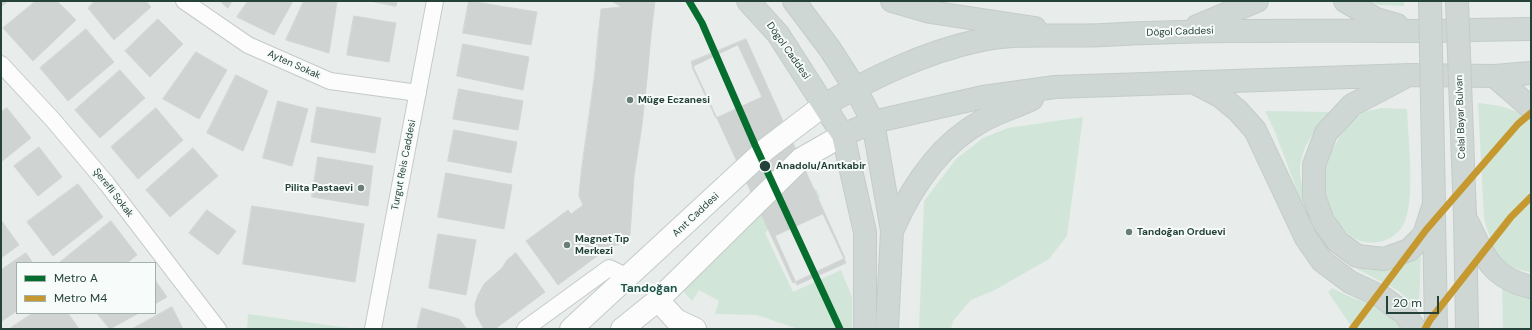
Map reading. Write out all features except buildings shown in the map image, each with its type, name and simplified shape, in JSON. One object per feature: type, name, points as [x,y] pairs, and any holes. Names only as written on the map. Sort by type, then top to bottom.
[{"type":"main road","name":"Dögol Caddesi","points":[[748,1],[778,34],[843,135],[865,232],[865,329]]},
{"type":"main road","points":[[794,1],[814,25],[855,88],[873,122],[892,230],[887,329]]},
{"type":"main road","points":[[892,1],[930,12],[1088,36]]},
{"type":"main road","points":[[1186,31],[1257,1]]},
{"type":"main road","points":[[1345,1],[1376,19],[1422,31]]},
{"type":"main road","points":[[1430,1],[1436,329]]},
{"type":"main road","name":"Celal Bayar Bulvarı","points":[[1457,1],[1465,216],[1467,329]]},
{"type":"main road","name":"Dögol Caddesi","points":[[824,105],[896,67],[936,52],[979,40],[1028,36],[1088,36],[1186,31],[1422,31],[1527,25]]},
{"type":"main road","points":[[622,329],[658,300],[801,159],[843,135],[873,122],[983,97],[1055,87],[1410,75],[1494,76],[1531,73]]},
{"type":"main road","points":[[1410,75],[1352,105],[1326,133],[1314,165],[1314,196],[1323,221],[1338,242],[1357,256],[1384,259],[1409,250],[1424,235],[1434,204]]},
{"type":"main road","points":[[1494,76],[1531,81]]},
{"type":"main road","points":[[1494,76],[1531,108]]},
{"type":"main road","points":[[1196,83],[1220,96],[1238,111],[1254,130],[1306,238],[1322,261],[1350,282],[1388,301],[1405,314],[1415,329]]},
{"type":"main road","points":[[892,230],[903,206],[922,177],[938,157],[962,135],[980,122],[1055,87]]},
{"type":"main road","name":"Anıt Caddesi","points":[[571,329],[766,149],[824,105]]},
{"type":"main road","points":[[1465,216],[1486,261],[1506,278],[1531,287]]},
{"type":"main road","points":[[658,300],[676,320],[695,329]]},
{"type":"street","name":"Ayten Sokak","points":[[184,1],[248,45],[330,81],[418,94]]},
{"type":"street","name":"Turgut Reis Caddesi","points":[[373,329],[435,1]]},
{"type":"street","name":"Şerefli Sokak","points":[[1,64],[53,120],[107,184],[218,329]]},
{"type":"street","points":[[525,329],[609,268],[628,277]]},
{"type":"green space","points":[[1364,1],[1404,1],[1404,6],[1378,5]]},
{"type":"green space","points":[[1478,103],[1506,108],[1531,120],[1531,272],[1516,269],[1504,263],[1494,251],[1484,219]]},
{"type":"green space","points":[[1381,108],[1407,109],[1411,180],[1409,207],[1405,222],[1394,235],[1387,240],[1369,243],[1357,240],[1347,233],[1339,224],[1327,199],[1325,173],[1330,156],[1338,139],[1350,124],[1363,113]]},
{"type":"green space","points":[[1265,111],[1329,112],[1309,140],[1302,156],[1300,173],[1307,207],[1304,209],[1275,132]]},
{"type":"green space","points":[[1083,117],[1067,236],[1049,259],[995,290],[971,300],[953,321],[951,329],[919,329],[924,201],[956,159],[983,138],[1008,128]]},
{"type":"green space","points":[[798,183],[817,190],[820,198],[771,227],[765,233],[793,292],[841,270],[852,297],[852,329],[798,329],[757,315],[715,314],[719,301],[699,290],[692,301],[683,291],[782,191]]},
{"type":"green space","points":[[1421,254],[1419,308],[1397,290],[1357,269],[1359,266],[1384,267],[1397,265]]},
{"type":"green space","points":[[1502,284],[1531,292],[1531,329],[1503,329]]},
{"type":"green space","points":[[1332,288],[1379,309],[1387,314],[1402,329],[1353,329],[1328,292]]},
{"type":"green space","points":[[248,314],[356,329],[247,329]]},
{"type":"metro line","name":"A","points":[[689,1],[702,23],[755,145],[840,329]]},
{"type":"metro line","name":"M4","points":[[1352,329],[1426,230],[1518,124],[1531,113]]},
{"type":"metro line","name":"M4","points":[[1425,329],[1430,320],[1511,217],[1531,197]]},
{"type":"place","name":"Müge Eczanesi","points":[[630,100]]},
{"type":"place","name":"Anadolu/Anıtkabir","points":[[765,166]]},
{"type":"place","name":"Pilita Pastaevi","points":[[361,188]]},
{"type":"place","name":"Tandoğan Orduevi","points":[[1129,232]]},
{"type":"place","name":"Magnet Tıp Merkezi","points":[[567,245]]},
{"type":"district","name":"Tandoğan","points":[[649,289]]}]
